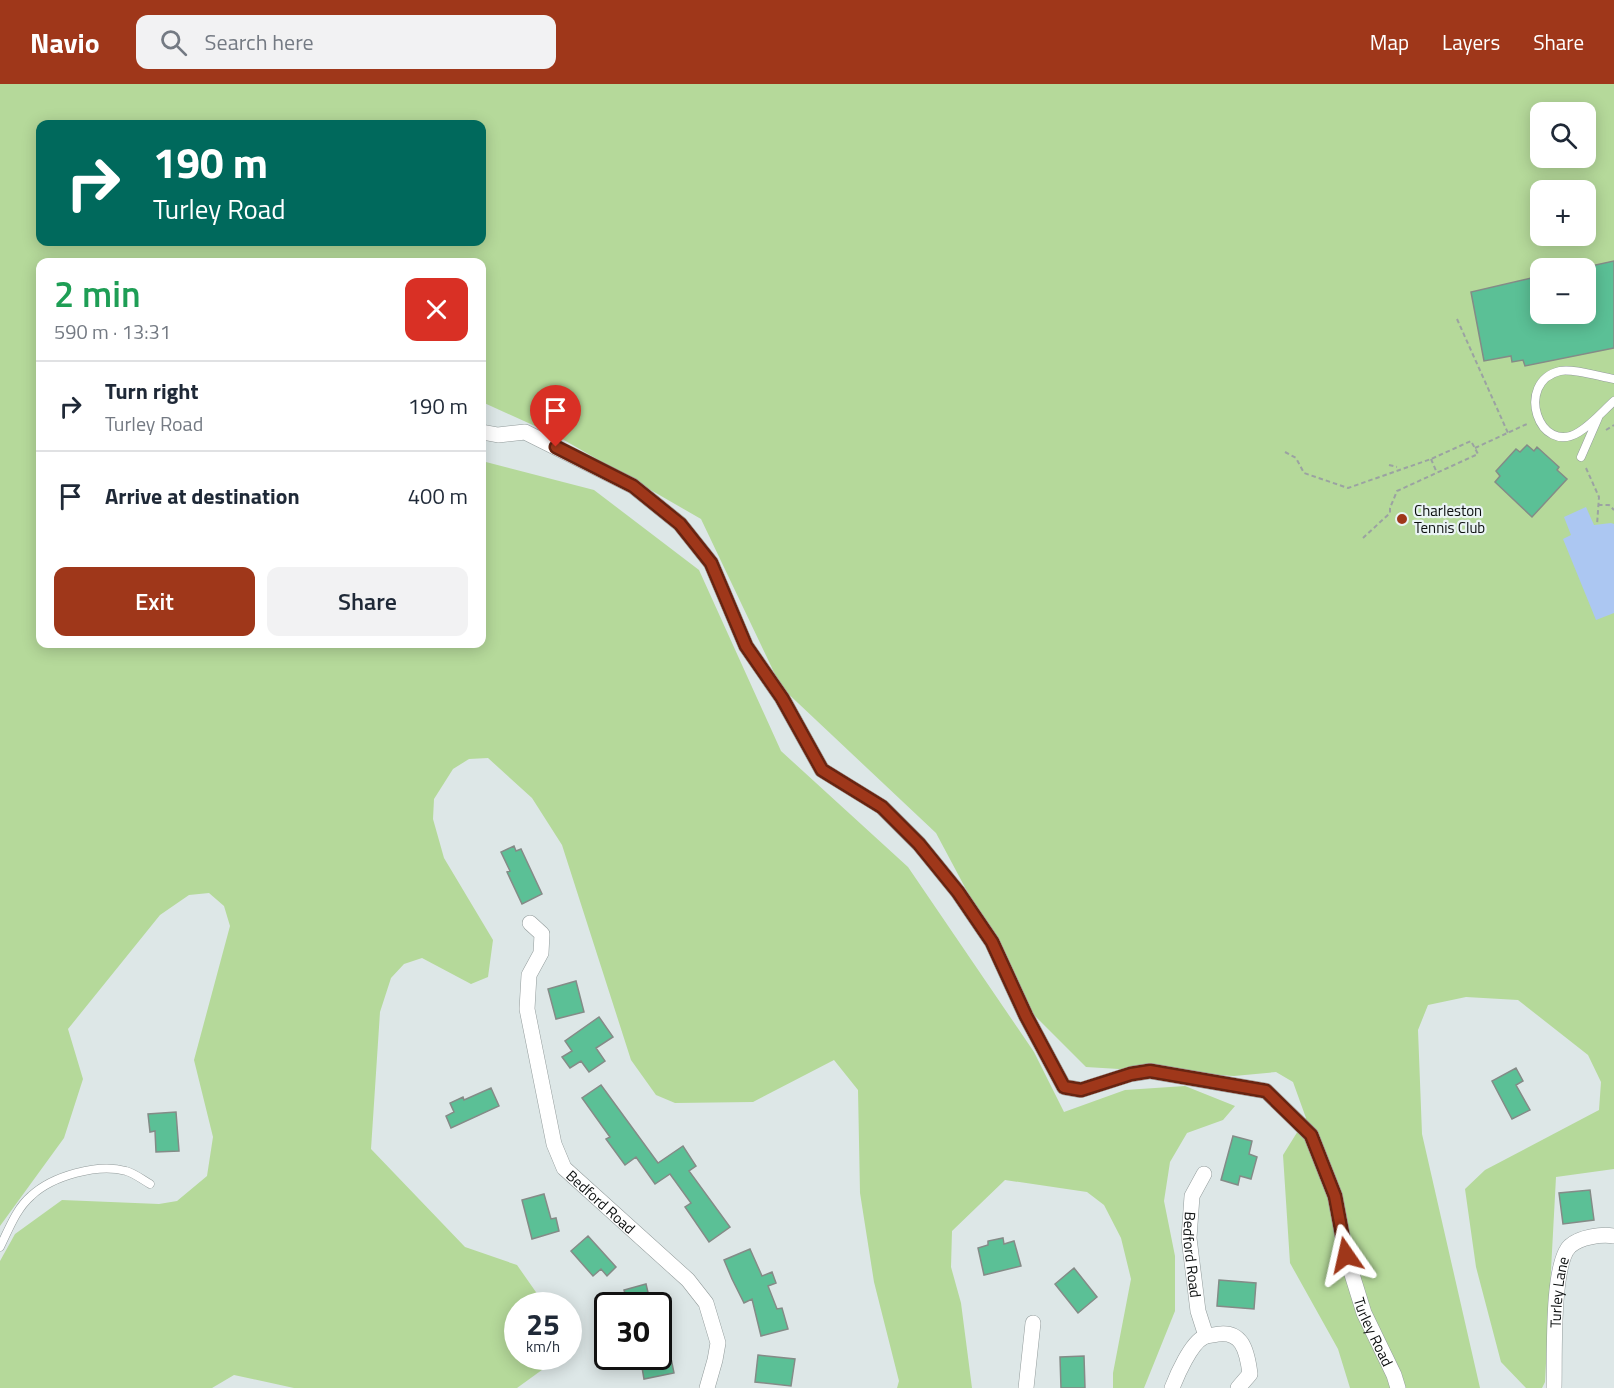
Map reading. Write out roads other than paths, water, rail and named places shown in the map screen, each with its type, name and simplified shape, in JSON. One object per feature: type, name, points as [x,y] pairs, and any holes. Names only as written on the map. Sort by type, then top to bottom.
[{"type":"street","name":"Turley Road","points":[[486,433],[498,435],[525,432],[633,486],[680,524],[711,563],[746,646],[782,698],[822,770],[882,807],[919,844],[958,892],[992,942],[1026,1016],[1064,1087],[1081,1090],[1131,1074],[1150,1071],[1266,1091],[1311,1135],[1335,1196],[1346,1255],[1364,1313],[1398,1388]]},
{"type":"street","name":"Bedford Road","points":[[530,923],[542,934],[541,953],[529,975],[527,1009],[554,1144],[564,1168],[688,1280],[706,1303],[718,1343],[707,1388]]},
{"type":"street","name":"Bedford Road","points":[[1204,1174],[1192,1196],[1189,1239],[1198,1311],[1206,1336]]},
{"type":"street","name":"Turley Lane","points":[[1554,1388],[1556,1308],[1562,1261],[1569,1247],[1581,1239],[1614,1236]]},
{"type":"street","points":[[1026,1388],[1033,1323]]},
{"type":"street","points":[[1172,1388],[1188,1354],[1203,1337],[1224,1332],[1239,1339],[1248,1356],[1250,1374],[1238,1388]]},
{"type":"lane","points":[[1614,379],[1563,370],[1547,375],[1534,400],[1538,419],[1548,432],[1563,436],[1579,432],[1614,401]]},
{"type":"lane","points":[[1581,457],[1598,416]]},
{"type":"lane","points":[[0,1247],[19,1210],[32,1195],[56,1180],[89,1169],[126,1171],[150,1184]]},
{"type":"water","points":[[1586,507],[1594,525],[1614,524],[1614,613],[1596,620],[1563,539],[1571,535],[1564,517]]},
{"type":"place","name":"Charleston Tennis Club","points":[[1402,519]]}]
